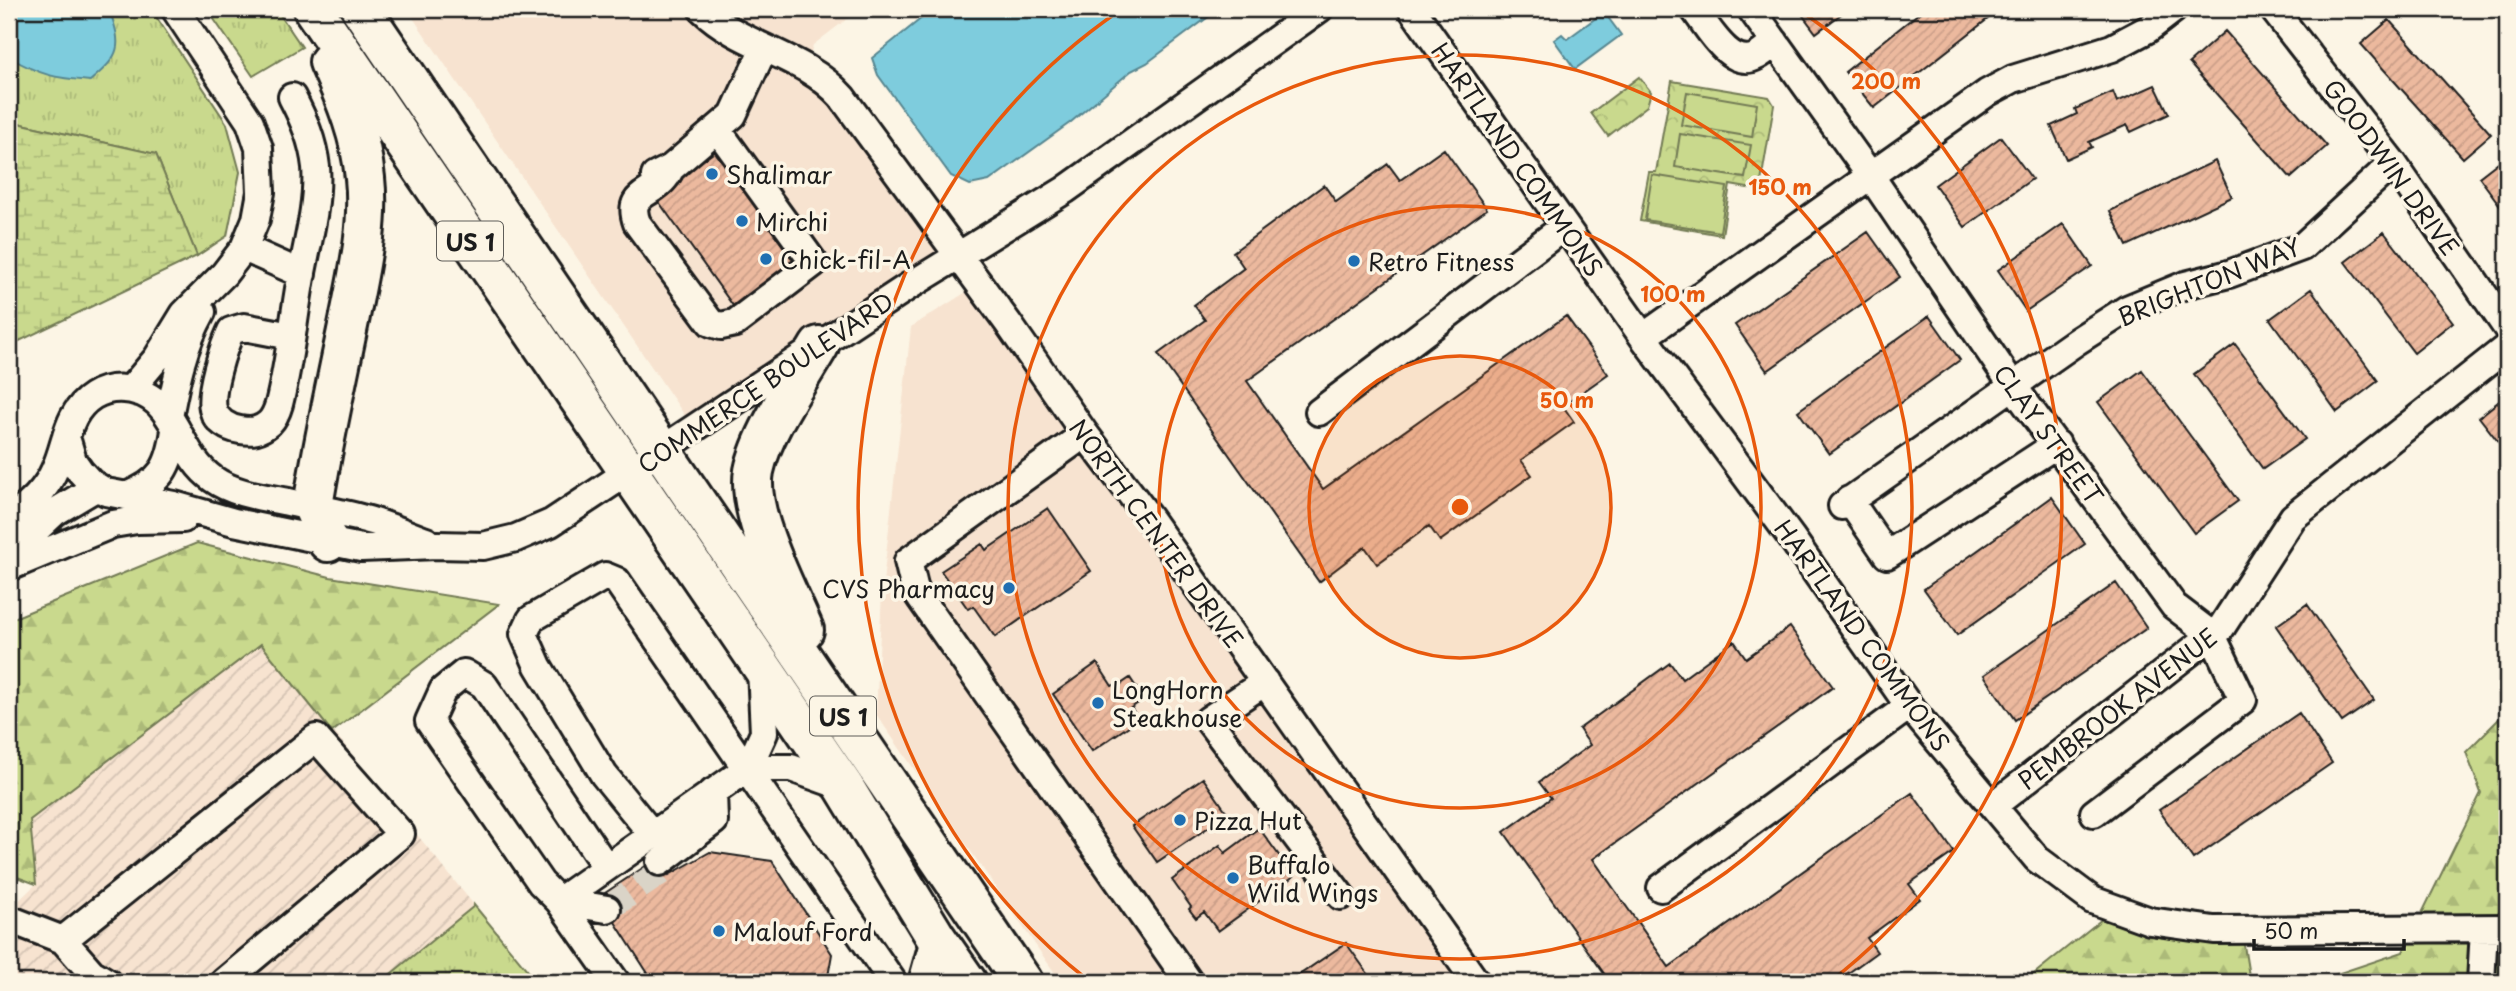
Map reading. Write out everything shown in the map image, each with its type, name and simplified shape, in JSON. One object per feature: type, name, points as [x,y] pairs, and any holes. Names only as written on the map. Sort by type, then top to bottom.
[{"type":"highway","points":[[305,9],[354,122],[362,159],[366,198],[357,282],[313,507],[328,542]]},
{"type":"highway","name":"US 1","points":[[313,9],[628,473],[761,663],[844,787],[935,936],[967,982]]},
{"type":"highway","name":"US 1","points":[[361,9],[1023,982]]},
{"type":"highway","points":[[819,346],[764,442],[753,484],[765,539],[838,709]]},
{"type":"street","points":[[131,389],[156,358],[184,314],[224,274],[244,248],[256,219],[261,192],[261,162],[255,134],[237,100],[175,9]]},
{"type":"street","name":"NORTH CENTER DRIVE","points":[[702,9],[725,29],[817,74],[835,89],[1008,323],[1085,435],[1149,519],[1475,982]]},
{"type":"street","name":"COMMERCE BOULEVARD","points":[[126,496],[361,548],[483,546],[516,538],[551,523],[819,346],[1065,190],[1319,9]]},
{"type":"street","name":"HARTLAND COMMONS","points":[[1412,9],[1643,337],[1791,537],[1909,706],[2037,859],[2092,900],[2150,921],[2214,930],[2496,928]]},
{"type":"street","points":[[1694,9],[1729,54],[1742,59],[1755,58],[1775,42]]},
{"type":"street","name":"CLAY STREET","points":[[1751,9],[1870,175],[2013,386],[2174,606],[2213,635],[2244,700],[2094,813]]},
{"type":"street","points":[[1643,337],[1987,93],[2013,79],[2130,40],[2174,9]]},
{"type":"street","name":"GOODWIN DRIVE","points":[[2273,9],[2393,163],[2507,328]]},
{"type":"street","points":[[718,129],[814,263],[735,323],[721,326],[711,323],[692,298],[673,292],[634,239],[626,226],[623,212],[626,199],[632,193],[671,168],[733,115],[764,48]]},
{"type":"street","points":[[291,336],[313,212],[316,169],[310,132],[292,97]]},
{"type":"street","name":"BRIGHTON WAY","points":[[2057,444],[1886,555],[1846,503],[2127,309],[2185,285],[2229,274],[2302,247],[2393,163]]},
{"type":"street","points":[[1319,412],[1565,226]]},
{"type":"street","points":[[244,248],[302,274]]},
{"type":"street","points":[[66,437],[80,471],[97,487],[126,496],[148,486],[163,472],[171,455],[179,367],[188,341],[224,274]]},
{"type":"street","name":"PEMBROOK AVENUE","points":[[1993,806],[2221,628],[2293,517],[2507,346]]},
{"type":"street","points":[[9,519],[29,504],[48,484],[75,415],[88,400],[107,390],[131,389],[152,398],[172,424]]},
{"type":"street","name":"COMMERCE BOULEVARD","points":[[172,424],[197,464],[219,483],[236,491],[365,519],[437,545]]},
{"type":"street","points":[[1085,435],[908,561],[915,590],[921,599],[1189,982]]},
{"type":"street","points":[[9,555],[55,512],[97,487]]},
{"type":"street","points":[[9,567],[113,524],[167,519],[234,522]]},
{"type":"street","points":[[652,834],[604,775],[538,666],[524,634],[531,619],[605,576],[617,580],[893,982]]},
{"type":"street","points":[[559,901],[748,768],[764,733],[761,663]]},
{"type":"street","points":[[606,867],[484,685],[464,673],[443,690],[429,721],[541,883],[559,901],[616,982]]},
{"type":"street","points":[[1265,682],[1208,720],[1341,897]]},
{"type":"street","points":[[1661,888],[1909,706]]},
{"type":"street","points":[[63,940],[316,738],[401,834],[223,982]]},
{"type":"street","points":[[748,768],[791,768],[844,787]]},
{"type":"street","points":[[663,866],[714,821],[713,792]]},
{"type":"street","points":[[559,901],[605,905]]},
{"type":"street","points":[[9,919],[63,940],[92,973],[107,982]]},
{"type":"street","points":[[2481,982],[2496,928]]},
{"type":"street","points":[[922,982],[935,936]]},
{"type":"shaded area","points":[[407,9],[860,9],[813,45],[806,68],[958,257],[694,429]]},
{"type":"shaded area","points":[[979,284],[1479,982],[1061,982],[876,714],[882,592],[911,327]]},
{"type":"shaded area","points":[[262,643],[474,905],[381,982],[9,982],[9,910],[36,884],[30,820]]},
{"type":"green space","points":[[9,9],[151,9],[227,124],[240,172],[227,236],[197,256],[156,154],[9,121]]},
{"type":"green space","points":[[207,9],[276,9],[302,47],[253,76]]},
{"type":"green space","points":[[1639,77],[1651,92],[1647,106],[1608,136],[1591,113]]},
{"type":"green space","points":[[1672,81],[1769,97],[1774,105],[1761,182],[1753,189],[1730,185],[1722,235],[1640,221],[1649,172],[1656,172]]},
{"type":"green space","points":[[1687,92],[1757,104],[1752,137],[1681,125]]},
{"type":"green space","points":[[9,121],[156,154],[197,256],[9,346]]},
{"type":"green space","points":[[1680,134],[1751,145],[1745,178],[1675,167]]},
{"type":"green space","points":[[1652,175],[1727,187],[1720,232],[1645,220]]},
{"type":"green space","points":[[197,543],[330,577],[499,604],[332,732],[261,644],[30,820],[36,884],[9,874],[9,620]]},
{"type":"green space","points":[[2507,711],[2507,982],[2313,982],[2403,952],[2481,793],[2466,752]]},
{"type":"green space","points":[[474,906],[537,982],[381,982]]},
{"type":"green space","points":[[2107,915],[2243,939],[2250,982],[2024,982]]},
{"type":"water","points":[[9,9],[109,9],[116,33],[116,50],[108,64],[90,81],[39,72],[9,57]]},
{"type":"water","points":[[933,9],[1225,9],[1215,12],[1147,63],[1131,71],[1071,122],[989,181],[970,185],[951,176],[878,75],[872,58]]},
{"type":"water","points":[[1604,12],[1621,35],[1575,69],[1554,40],[1562,34],[1567,39]]},
{"type":"building","points":[[1798,9],[1848,9],[1816,33]]},
{"type":"building","points":[[1924,9],[1990,9],[1994,14],[1874,108],[1845,72]]},
{"type":"building","points":[[2389,20],[2491,134],[2463,158],[2361,44]]},
{"type":"building","points":[[2225,31],[2327,146],[2291,178],[2189,63]]},
{"type":"building","points":[[2155,85],[2169,114],[2131,132],[2127,125],[2089,142],[2092,147],[2066,159],[2051,126],[2077,114],[2075,109],[2113,92],[2117,102]]},
{"type":"building","points":[[2001,137],[2032,179],[1965,227],[1935,185]]},
{"type":"building","points":[[1444,149],[1487,209],[1247,381],[1323,489],[1566,316],[1608,374],[1563,406],[1574,422],[1521,460],[1532,475],[1440,541],[1429,526],[1377,564],[1365,547],[1319,582],[1158,354],[1205,320],[1194,305],[1244,268],[1233,252],[1324,185],[1336,202],[1388,164],[1400,180]]},
{"type":"building","points":[[716,151],[795,263],[734,307],[654,195]]},
{"type":"building","points":[[2506,156],[2507,158],[2507,215],[2479,177]]},
{"type":"building","points":[[2215,161],[2232,197],[2127,246],[2110,211]]},
{"type":"building","points":[[2063,224],[2092,266],[2026,311],[1998,270]]},
{"type":"building","points":[[1868,232],[1900,277],[1767,371],[1735,325]]},
{"type":"building","points":[[2384,232],[2453,322],[2414,353],[2345,262]]},
{"type":"building","points":[[2311,289],[2378,381],[2337,412],[2270,319]]},
{"type":"building","points":[[1929,316],[1960,360],[1829,454],[1798,411]]},
{"type":"building","points":[[2235,344],[2305,439],[2263,469],[2194,374]]},
{"type":"building","points":[[2142,370],[2238,501],[2194,533],[2098,402]]},
{"type":"building","points":[[2507,395],[2507,453],[2479,417]]},
{"type":"building","points":[[2052,497],[2085,544],[1957,635],[1924,589]]},
{"type":"building","name":"CVS Pharmacy","points":[[1048,508],[1091,571],[995,637],[973,606],[968,609],[941,571],[982,544],[986,550]]},
{"type":"building","points":[[2116,583],[2147,628],[2015,720],[1984,675]]},
{"type":"building","points":[[2307,604],[2374,700],[2342,722],[2276,626]]},
{"type":"building","points":[[1790,627],[1833,687],[1593,859],[1669,967],[1912,793],[1954,852],[1909,884],[1920,899],[1867,938],[1877,952],[1836,982],[1610,982],[1504,832],[1551,798],[1539,782],[1590,745],[1579,729],[1670,663],[1682,679],[1734,641],[1746,658]]},
{"type":"building","name":"LongHorn Steakhouse","points":[[1097,663],[1112,686],[1118,686],[1130,678],[1144,699],[1131,708],[1139,719],[1092,751],[1053,694]]},
{"type":"building","points":[[2299,713],[2332,763],[2193,859],[2159,810]]},
{"type":"building","name":"Pizza Hut","points":[[1203,778],[1228,814],[1157,862],[1132,826]]},
{"type":"building","name":"Buffalo Wild Wings","points":[[1259,828],[1294,876],[1218,931],[1204,912],[1196,918],[1172,880],[1220,845],[1225,853]]},
{"type":"building","name":"Malouf Ford","points":[[710,852],[772,861],[832,954],[827,982],[640,982],[649,975],[599,897],[658,858],[669,875]]},
{"type":"building","points":[[1346,943],[1374,982],[1289,982]]},
{"type":"tunnel","points":[[607,909],[665,869]]},
{"type":"place","name":"Shalimar","points":[[712,174]]},
{"type":"place","name":"Mirchi","points":[[742,221]]},
{"type":"place","name":"Chick-fil-A","points":[[766,259]]},
{"type":"place","name":"Retro Fitness","points":[[1354,261]]},
{"type":"place","name":"CVS Pharmacy","points":[[1009,588]]},
{"type":"place","name":"LongHorn Steakhouse","points":[[1098,703]]},
{"type":"place","name":"Pizza Hut","points":[[1180,820]]},
{"type":"place","name":"Buffalo Wild Wings","points":[[1233,878]]},
{"type":"place","name":"Malouf Ford","points":[[719,931]]}]
